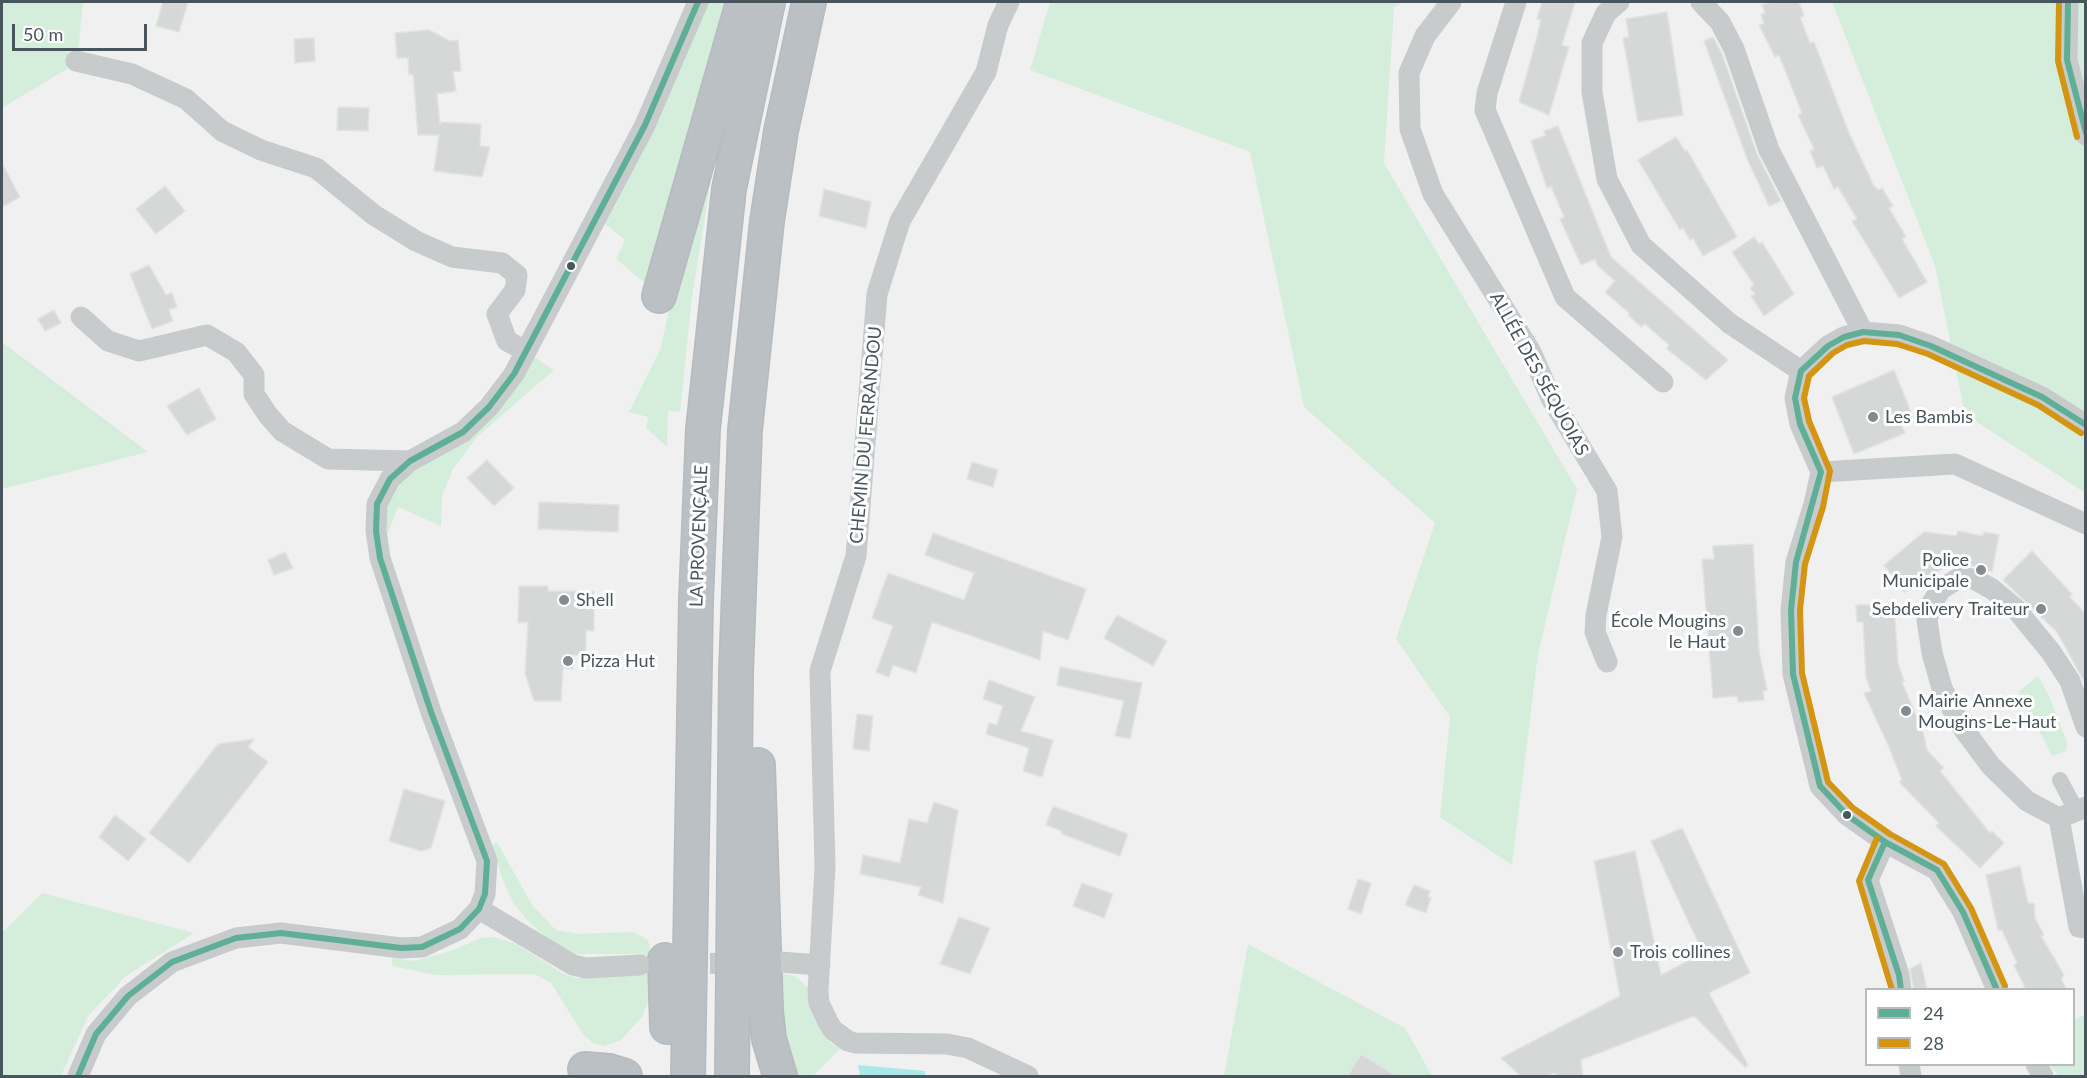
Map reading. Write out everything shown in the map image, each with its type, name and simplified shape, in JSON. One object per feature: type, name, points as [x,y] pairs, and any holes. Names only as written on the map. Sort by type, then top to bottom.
[{"type":"highway","points":[[659,296],[743,2]]},
{"type":"highway","name":"LA PROVENÇALE","points":[[688,1077],[696,611],[703,429],[729,189],[768,2]]},
{"type":"highway","points":[[732,1077],[740,527],[745,430],[767,221],[781,131],[810,2]]},
{"type":"highway","points":[[740,527],[758,722],[766,1011],[769,1039],[780,1077]]},
{"type":"highway","points":[[653,962],[665,1077]]},
{"type":"highway","points":[[585,1069],[609,1071],[625,1077]]},
{"type":"street","points":[[78,1077],[96,1034],[128,996],[172,962],[236,938],[281,933],[401,948],[422,946],[460,928],[479,909],[485,894],[487,861],[431,712],[380,558],[376,531],[377,504],[390,479],[410,461],[463,432],[489,407],[514,374],[645,125],[698,2]]},
{"type":"street","name":"CHEMIN DU FERRANDOU","points":[[1009,2],[998,25],[986,72],[900,221],[877,294],[856,556],[820,671],[825,867],[819,1003],[828,1022],[841,1037],[855,1043],[925,1042],[957,1046],[993,1059],[1028,1077]]},
{"type":"street","name":"ALLÉE DES SÉQUOIAS","points":[[1451,2],[1425,36],[1409,73],[1410,129],[1433,194],[1531,352],[1551,398],[1606,491],[1612,537],[1596,615],[1595,632],[1607,662]]},
{"type":"street","points":[[1516,2],[1487,93],[1485,110],[1565,297],[1663,382]]},
{"type":"street","points":[[1619,2],[1606,13],[1592,43],[1592,92],[1607,179],[1641,245],[1729,322],[1801,371]]},
{"type":"street","points":[[1701,2],[1720,22],[1734,49],[1769,150],[1863,332]]},
{"type":"street","points":[[2068,2],[2067,60],[2085,135]]},
{"type":"street","points":[[76,62],[132,74],[186,99],[222,131],[261,150],[316,168],[374,215],[416,241],[452,257],[502,263],[516,275],[515,290],[497,314],[507,341],[526,351]]},
{"type":"street","points":[[81,317],[108,340],[139,351],[207,335],[236,352],[254,375],[254,394],[282,431],[328,459],[410,461]]},
{"type":"street","points":[[1996,988],[1963,912],[1937,870],[1885,842],[1847,815],[1820,786],[1792,674],[1791,610],[1796,562],[1814,504],[1821,472],[1800,424],[1795,398],[1801,371],[1827,346],[1844,337],[1863,332],[1899,335],[1931,346],[2042,397],[2085,425]]},
{"type":"street","points":[[1821,472],[1955,464],[2085,524]]},
{"type":"street","points":[[2074,812],[2028,801],[1991,766],[1959,723],[1942,688],[1932,653],[1927,620],[1932,603],[1941,589],[1959,578],[1974,579],[1992,589],[2015,608],[2051,652],[2070,681],[2085,727]]},
{"type":"street","points":[[2060,780],[2074,812],[2079,927],[2085,928]]},
{"type":"street","points":[[1885,842],[1868,880],[1899,975],[1901,988]]},
{"type":"street","points":[[479,909],[518,931],[557,958],[573,965],[586,968],[653,962]]},
{"type":"street","points":[[780,962],[820,965]]},
{"type":"green space","points":[[2,2],[83,2],[77,63],[2,108]]},
{"type":"green space","points":[[705,2],[729,2],[651,288],[616,259],[625,240],[604,223]]},
{"type":"green space","points":[[1050,2],[1403,2],[1394,8],[1384,163],[1577,489],[1538,654],[1512,865],[1440,817],[1450,717],[1396,639],[1435,523],[1304,407],[1250,152],[1030,70]]},
{"type":"green space","points":[[1832,2],[2085,2],[2085,493],[1965,414],[1935,266]]},
{"type":"green space","points":[[717,143],[692,297],[680,412],[668,411],[667,447],[646,428],[648,417],[629,412],[661,348],[675,279]]},
{"type":"green space","points":[[2,342],[148,452],[2,489]]},
{"type":"green space","points":[[533,356],[554,370],[477,437],[453,469],[442,496],[441,526],[398,507],[387,535],[383,506],[387,494]]},
{"type":"green space","points":[[2038,676],[2049,696],[2067,742],[2066,751],[2052,756],[2019,691]]},
{"type":"green space","points":[[497,842],[532,905],[556,930],[578,934],[632,932],[647,939],[650,945],[650,998],[642,1017],[621,1040],[605,1046],[593,1043],[583,1034],[551,983],[534,974],[436,975],[392,966],[392,958],[414,961],[451,951],[481,938],[494,937],[516,944],[564,974],[576,978],[641,975],[639,954],[570,954],[552,943],[528,921],[514,904],[506,888],[491,846]]},
{"type":"green space","points":[[42,893],[194,933],[126,976],[88,1016],[61,1076],[2,1076],[2,933]]},
{"type":"green space","points":[[1248,944],[1405,1028],[1432,1076],[1224,1076]]},
{"type":"green space","points":[[788,974],[798,978],[808,988],[810,1009],[816,1022],[831,1043],[841,1048],[813,1076],[789,1076],[773,975]]},
{"type":"green space","points":[[2085,1015],[2085,1076],[2059,1076],[2050,1066],[2075,1066],[2075,1020]]},
{"type":"water","points":[[858,1065],[925,1071],[925,1076],[860,1076]]},
{"type":"building","points":[[163,2],[188,2],[179,32],[156,26]]},
{"type":"building","points":[[1542,2],[1575,2],[1562,45],[1569,47],[1549,115],[1519,102],[1541,20],[1537,19]]},
{"type":"building","points":[[1771,2],[1799,2],[1804,16],[1800,17],[1810,43],[1814,42],[1849,133],[1874,186],[1879,190],[1882,188],[1893,206],[1889,208],[1906,237],[1902,239],[1927,282],[1899,298],[1852,221],[1857,219],[1838,187],[1834,189],[1823,166],[1817,168],[1810,151],[1814,149],[1798,115],[1802,113],[1779,55],[1775,57],[1759,25],[1764,24],[1761,15],[1765,13],[1762,5]]},
{"type":"building","points":[[1667,12],[1683,115],[1638,122],[1623,38],[1629,37],[1626,19]]},
{"type":"building","points":[[429,30],[450,41],[458,40],[461,71],[453,72],[456,91],[437,94],[440,125],[440,122],[481,124],[480,146],[490,147],[482,177],[434,171],[439,135],[418,135],[413,74],[409,75],[408,58],[397,58],[395,33]]},
{"type":"building","points":[[1713,37],[1722,54],[1757,154],[1781,201],[1769,206],[1748,161],[1704,41]]},
{"type":"building","points":[[314,38],[315,61],[295,63],[294,39]]},
{"type":"building","points":[[338,107],[369,108],[368,131],[337,130]]},
{"type":"building","points":[[1558,126],[1611,257],[1728,360],[1706,380],[1667,349],[1669,345],[1645,324],[1641,327],[1605,292],[1615,281],[1598,266],[1595,259],[1581,265],[1560,219],[1564,217],[1551,186],[1547,188],[1531,141],[1546,135],[1544,131]]},
{"type":"building","points":[[1676,137],[1685,151],[1687,150],[1737,237],[1703,256],[1693,238],[1690,240],[1683,228],[1680,230],[1638,160]]},
{"type":"building","points":[[2,163],[20,197],[2,207]]},
{"type":"building","points":[[165,186],[185,211],[156,234],[136,209]]},
{"type":"building","points":[[824,189],[871,202],[866,228],[819,216]]},
{"type":"building","points":[[1754,237],[1759,244],[1762,242],[1794,294],[1764,316],[1751,296],[1755,294],[1750,288],[1754,285],[1732,252]]},
{"type":"building","points":[[149,265],[166,295],[172,293],[177,307],[169,310],[173,321],[152,329],[130,274]]},
{"type":"building","points":[[54,310],[61,323],[45,331],[38,319]]},
{"type":"building","points":[[1894,370],[1913,417],[1900,422],[1905,433],[1854,454],[1832,397]]},
{"type":"building","points":[[199,388],[216,419],[187,435],[167,406]]},
{"type":"building","points":[[487,460],[514,488],[494,506],[467,478]]},
{"type":"building","points":[[972,462],[998,470],[993,487],[967,479]]},
{"type":"building","points":[[539,502],[619,505],[618,532],[538,529]]},
{"type":"building","points":[[1958,531],[1983,536],[1984,532],[1999,535],[1992,572],[1975,566],[1947,566],[1904,592],[1884,565],[1924,532],[1956,536]]},
{"type":"building","points":[[933,533],[1086,589],[1068,640],[1043,631],[1040,660],[932,622],[916,673],[893,665],[889,677],[876,672],[893,626],[872,618],[888,573],[964,600],[974,573],[925,555]]},
{"type":"building","points":[[1753,544],[1759,651],[1767,690],[1763,691],[1764,700],[1738,702],[1737,696],[1713,698],[1702,559],[1714,559],[1713,546]]},
{"type":"building","points":[[2032,551],[2072,594],[2069,596],[2085,613],[2085,683],[2057,632],[2003,580]]},
{"type":"building","points":[[285,552],[293,568],[274,575],[268,560]]},
{"type":"building","points":[[519,586],[548,586],[548,591],[594,591],[594,631],[586,630],[586,655],[573,655],[573,669],[563,668],[561,701],[534,701],[525,673],[528,622],[518,623]]},
{"type":"building","points":[[1894,604],[1898,663],[1904,681],[1902,682],[1923,732],[1927,750],[1944,768],[1940,771],[1990,833],[1992,831],[2004,843],[1980,868],[1936,826],[1939,823],[1899,782],[1902,780],[1864,693],[1871,691],[1866,677],[1863,622],[1857,622],[1856,605]]},
{"type":"building","points":[[1117,615],[1167,641],[1153,666],[1104,638]]},
{"type":"building","points":[[1060,667],[1142,683],[1130,739],[1115,736],[1124,701],[1057,685]]},
{"type":"building","points":[[989,680],[1035,697],[1021,731],[1053,740],[1042,777],[1023,771],[1029,748],[986,734],[989,723],[997,725],[1003,706],[983,699]]},
{"type":"building","points":[[857,714],[873,716],[869,751],[853,749]]},
{"type":"building","points":[[254,739],[248,747],[268,762],[189,863],[149,833],[218,744]]},
{"type":"building","points":[[404,789],[445,801],[431,848],[421,851],[389,841]]},
{"type":"building","points":[[934,802],[958,810],[943,903],[918,895],[921,887],[860,874],[863,855],[900,863],[909,819],[927,823]]},
{"type":"building","points":[[1053,806],[1128,834],[1120,856],[1062,834],[1062,831],[1046,825]]},
{"type":"building","points":[[115,815],[146,839],[128,861],[99,837]]},
{"type":"building","points":[[1682,828],[1750,973],[1709,993],[1748,1065],[1745,1067],[1694,1016],[1581,1060],[1583,1077],[1562,1077],[1554,1073],[1547,1077],[1522,1077],[1501,1058],[1620,996],[1594,861],[1635,851],[1661,975],[1703,953],[1651,841]]},
{"type":"building","points":[[2020,866],[2028,903],[2034,903],[2035,918],[2044,935],[2041,936],[2064,975],[2061,979],[2066,988],[2025,988],[2002,930],[1998,930],[1986,875]]},
{"type":"building","points":[[1358,879],[1371,883],[1361,914],[1348,909]]},
{"type":"building","points":[[1082,883],[1113,894],[1104,918],[1073,906]]},
{"type":"building","points":[[1414,885],[1430,891],[1428,897],[1431,898],[1426,913],[1405,905]]},
{"type":"building","points":[[959,917],[990,928],[970,974],[940,964]]},
{"type":"building","points":[[1921,963],[1927,988],[1914,988],[1910,969]]},
{"type":"building","points":[[1361,1054],[1398,1077],[1347,1077]]},
{"type":"tunnel","points":[[679,964],[744,963]]},
{"type":"transit line","name":"24","points":[[78,1076],[96,1034],[128,996],[172,962],[236,938],[281,933],[401,948],[422,947],[460,929],[479,909],[485,894],[487,861],[431,712],[380,558],[376,531],[377,504],[390,479],[410,461],[463,432],[489,407],[514,374],[645,125],[698,2]]},
{"type":"transit line","name":"28","points":[[2059,2],[2058,61],[2077,137]]},
{"type":"transit line","name":"24","points":[[2068,2],[2067,60],[2086,133]]},
{"type":"transit line","name":"24","points":[[1996,988],[1963,912],[1937,870],[1885,842],[1847,815],[1820,786],[1793,674],[1791,610],[1796,562],[1821,472],[1800,424],[1795,398],[1801,371],[1828,346],[1844,337],[1863,332],[1899,335],[1931,346],[2042,397],[2086,425]]},
{"type":"transit line","name":"28","points":[[2005,986],[1971,908],[1944,864],[1890,834],[1853,808],[1828,782],[1802,673],[1800,610],[1805,564],[1823,507],[1830,471],[1809,421],[1804,398],[1809,376],[1833,353],[1847,345],[1864,341],[1897,344],[1928,354],[2038,405],[2081,433]]},
{"type":"transit line","name":"28","points":[[1877,838],[1859,881],[1891,988]]},
{"type":"transit line","name":"24","points":[[1885,842],[1868,880],[1899,975],[1901,988]]},
{"type":"place","name":"Les Bambis","points":[[1873,417]]},
{"type":"place","name":"Police Municipale","points":[[1981,570]]},
{"type":"place","name":"Shell","points":[[564,600]]},
{"type":"place","name":"Sebdelivery Traiteur","points":[[2041,609]]},
{"type":"place","name":"École Mougins le Haut","points":[[1738,631]]},
{"type":"place","name":"Pizza Hut","points":[[568,661]]},
{"type":"place","name":"Mairie Annexe Mougins-Le-Haut","points":[[1906,711]]},
{"type":"place","name":"Trois collines","points":[[1618,952]]}]
